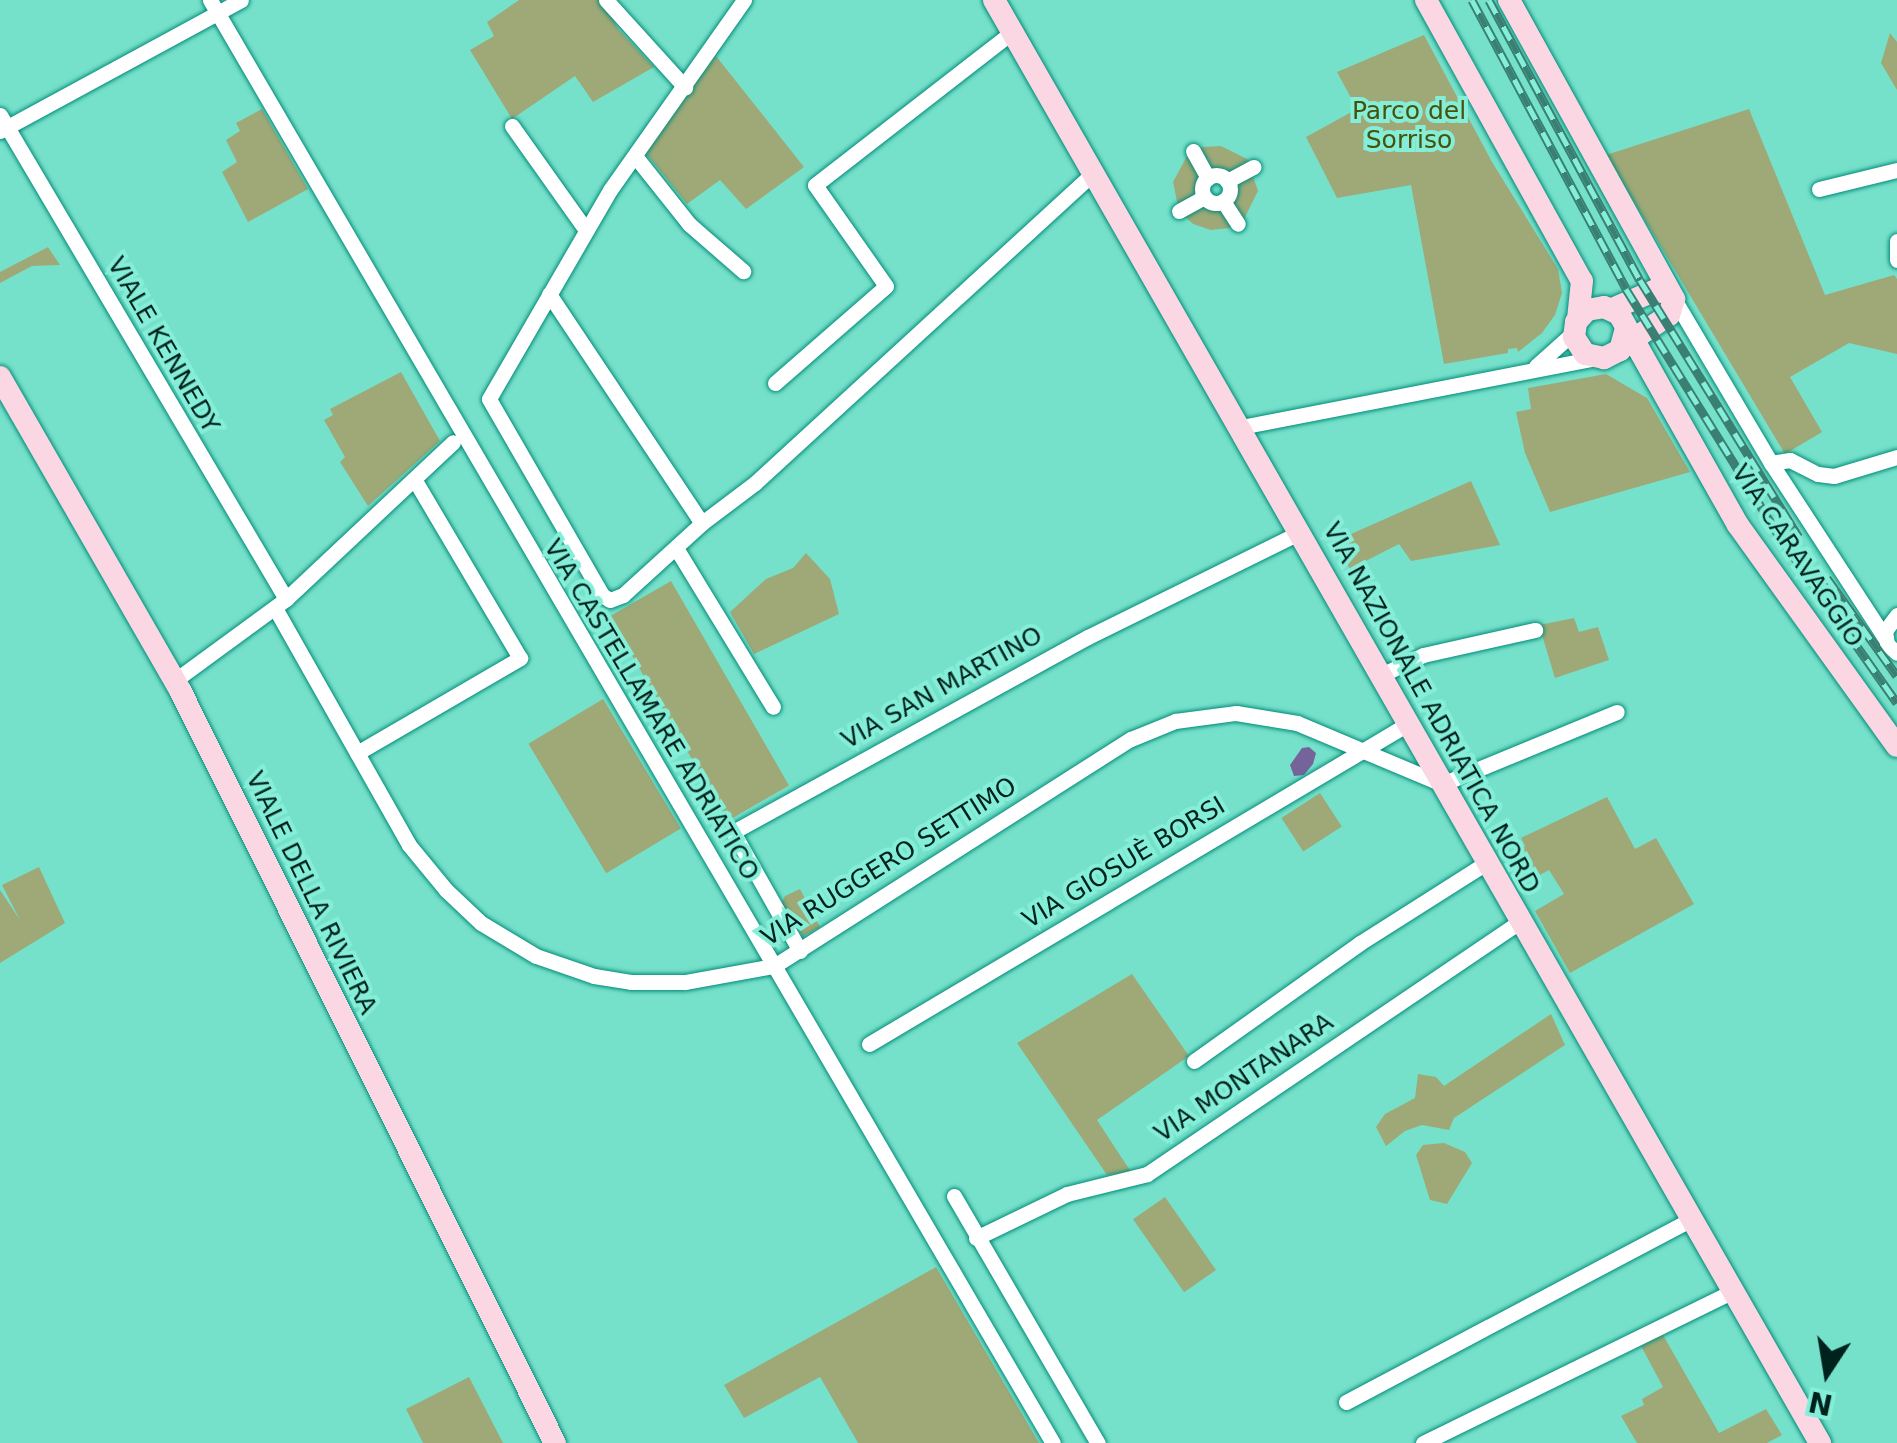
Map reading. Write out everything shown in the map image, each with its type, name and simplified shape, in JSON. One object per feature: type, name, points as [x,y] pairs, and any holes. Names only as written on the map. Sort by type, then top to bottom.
[{"type":"street","points":[[2,124],[213,6],[240,0]]},
{"type":"street","points":[[606,0],[685,87]]},
{"type":"street","points":[[744,0],[586,230],[489,400],[602,595],[610,600],[622,595],[702,523],[755,483],[1092,174]]},
{"type":"street","name":"VIA NAZIONALE ADRIATICA NORD","points":[[994,0],[1820,1443]]},
{"type":"street","points":[[1426,0],[1582,280],[1576,326],[1581,351],[1617,335],[1654,291],[1674,306]]},
{"type":"street","name":"VIA CARAVAGGIO","points":[[1509,0],[1674,306],[1771,463],[1897,653]]},
{"type":"street","name":"VIA CASTELLAMARE ADRIATICO","points":[[213,6],[1053,1443]]},
{"type":"street","points":[[775,383],[886,286],[815,185],[1012,32]]},
{"type":"street","name":"VIALE KENNEDY","points":[[2,124],[280,603]]},
{"type":"street","points":[[512,126],[586,230]]},
{"type":"street","points":[[1193,152],[1208,178]]},
{"type":"street","points":[[635,156],[689,224],[743,271]]},
{"type":"street","points":[[1228,181],[1252,167]]},
{"type":"street","points":[[1820,189],[1897,170]]},
{"type":"street","points":[[1221,176],[1228,181],[1229,194],[1223,201],[1210,202],[1204,196],[1202,186],[1208,178],[1221,176]]},
{"type":"street","points":[[1179,211],[1204,196]]},
{"type":"street","points":[[1223,201],[1238,224]]},
{"type":"street","points":[[1897,241],[1897,260]]},
{"type":"street","points":[[549,294],[702,523]]},
{"type":"street","points":[[1528,370],[1552,355],[1595,307],[1617,335]]},
{"type":"street","points":[[1241,426],[1528,370],[1617,335]]},
{"type":"street","name":"VIA CARAVAGGIO","points":[[1617,335],[1632,370],[1660,390]]},
{"type":"street","name":"VIA CARAVAGGIO","points":[[1617,335],[1660,390],[1738,525],[1897,746]]},
{"type":"street","name":"VIALE DELLA RIVIERA","points":[[0,377],[174,681],[555,1443]]},
{"type":"street","points":[[174,681],[280,603],[453,442]]},
{"type":"street","name":"VIA CARAVAGGIO","points":[[1771,463],[1790,460],[1834,476],[1897,457]]},
{"type":"street","points":[[357,754],[520,658],[414,479]]},
{"type":"street","name":"VIA SAN MARTINO","points":[[800,951],[733,832],[1088,637],[1300,532]]},
{"type":"street","points":[[676,548],[773,707]]},
{"type":"street","name":"VIA CARAVAGGIO","points":[[1858,594],[1897,614]]},
{"type":"street","name":"VIA RUGGERO SETTIMO","points":[[280,603],[357,754],[426,868],[481,923],[536,956],[594,976],[631,982],[685,982],[774,966],[1118,747],[1161,726],[1236,713],[1297,723],[1442,784]]},
{"type":"street","points":[[1885,638],[1887,624],[1897,614]]},
{"type":"street","points":[[1379,676],[1422,655],[1535,630]]},
{"type":"street","points":[[1442,784],[1617,712]]},
{"type":"street","name":"VIA GIOSUÈ BORSI","points":[[869,1044],[1406,725]]},
{"type":"street","points":[[1194,1062],[1268,1007],[1486,863]]},
{"type":"street","name":"VIA MONTANARA","points":[[976,1238],[1067,1194],[1147,1174],[1520,921]]},
{"type":"street","points":[[954,1196],[1098,1443]]},
{"type":"street","points":[[1346,1402],[1691,1219]]},
{"type":"street","points":[[1423,1443],[1732,1291]]},
{"type":"green space","points":[[519,0],[603,0],[618,29],[654,67],[593,102],[575,76],[512,119],[470,50],[494,36],[487,22]]},
{"type":"green space","points":[[1890,33],[1897,42],[1897,90],[1881,63]]},
{"type":"green space","name":"Parco del Sorriso","points":[[1424,35],[1492,162],[1558,269],[1562,293],[1555,315],[1542,333],[1518,352],[1517,348],[1508,349],[1508,353],[1444,364],[1411,185],[1337,198],[1306,137],[1357,109],[1337,72]]},
{"type":"green space","points":[[716,56],[804,167],[746,209],[720,180],[687,204],[644,151]]},
{"type":"green space","points":[[262,109],[308,189],[248,222],[222,172],[237,162],[226,140],[240,131],[236,123]]},
{"type":"green space","points":[[1749,109],[1825,295],[1894,275],[1897,279],[1897,354],[1849,343],[1790,377],[1822,432],[1785,454],[1606,155]]},
{"type":"green space","points":[[1221,146],[1247,159],[1258,191],[1244,219],[1229,228],[1211,230],[1193,224],[1179,211],[1173,182],[1187,156],[1202,147]],"holes":[[[1212,176],[1224,178],[1229,186],[1227,198],[1219,203],[1207,200],[1202,190]]]},
{"type":"green space","points":[[48,247],[60,265],[32,266],[0,283],[0,272]]},
{"type":"green space","points":[[401,372],[440,441],[368,506],[340,462],[345,457],[324,420],[333,415],[330,409]]},
{"type":"green space","points":[[1606,374],[1647,398],[1690,472],[1550,512],[1525,453],[1516,412],[1531,409],[1528,388]]},
{"type":"green space","points":[[1471,481],[1500,545],[1411,561],[1399,544],[1350,569],[1335,541]]},
{"type":"green space","points":[[806,553],[830,579],[839,614],[754,654],[730,612],[766,579],[793,568]]},
{"type":"green space","points":[[671,581],[789,785],[728,821],[610,616]]},
{"type":"green space","points":[[1574,618],[1579,632],[1598,627],[1609,660],[1555,678],[1539,625]]},
{"type":"green space","points":[[603,699],[681,828],[606,873],[528,744]]},
{"type":"green space","points":[[1320,793],[1342,827],[1303,852],[1281,818]]},
{"type":"green space","points":[[1607,797],[1635,849],[1656,838],[1694,904],[1570,973],[1535,911],[1564,894],[1549,870],[1521,885],[1506,858],[1525,846],[1521,838]]},
{"type":"green space","points":[[39,867],[65,923],[0,963],[0,890],[20,920],[2,885]]},
{"type":"green space","points":[[800,889],[820,927],[803,936],[781,904],[785,896]]},
{"type":"green space","points":[[1132,974],[1189,1056],[1097,1120],[1131,1172],[1107,1175],[1017,1043]]},
{"type":"green space","points":[[1551,1014],[1565,1045],[1454,1118],[1449,1130],[1422,1125],[1405,1131],[1386,1146],[1376,1127],[1385,1114],[1415,1098],[1418,1074],[1436,1077],[1444,1086]]},
{"type":"green space","points":[[1444,1143],[1465,1152],[1472,1163],[1447,1204],[1430,1200],[1416,1155],[1423,1145]]},
{"type":"green space","points":[[1165,1197],[1216,1270],[1184,1292],[1133,1219]]},
{"type":"green space","points":[[936,1267],[1039,1443],[858,1443],[820,1377],[744,1418],[724,1385]]},
{"type":"green space","points":[[1663,1335],[1719,1433],[1766,1409],[1782,1435],[1767,1443],[1637,1443],[1621,1416],[1644,1405],[1642,1399],[1663,1387],[1641,1346]]},
{"type":"green space","points":[[469,1377],[503,1443],[423,1443],[406,1409]]},
{"type":"shaded area","points":[[1309,747],[1316,753],[1313,764],[1304,775],[1294,776],[1290,765],[1302,748]]},
{"type":"railway","points":[[1472,0],[1626,289],[1780,537],[1897,703]]},
{"type":"railway","points":[[1489,0],[1640,280],[1799,537]]},
{"type":"railway","points":[[1827,578],[1897,676]]}]
